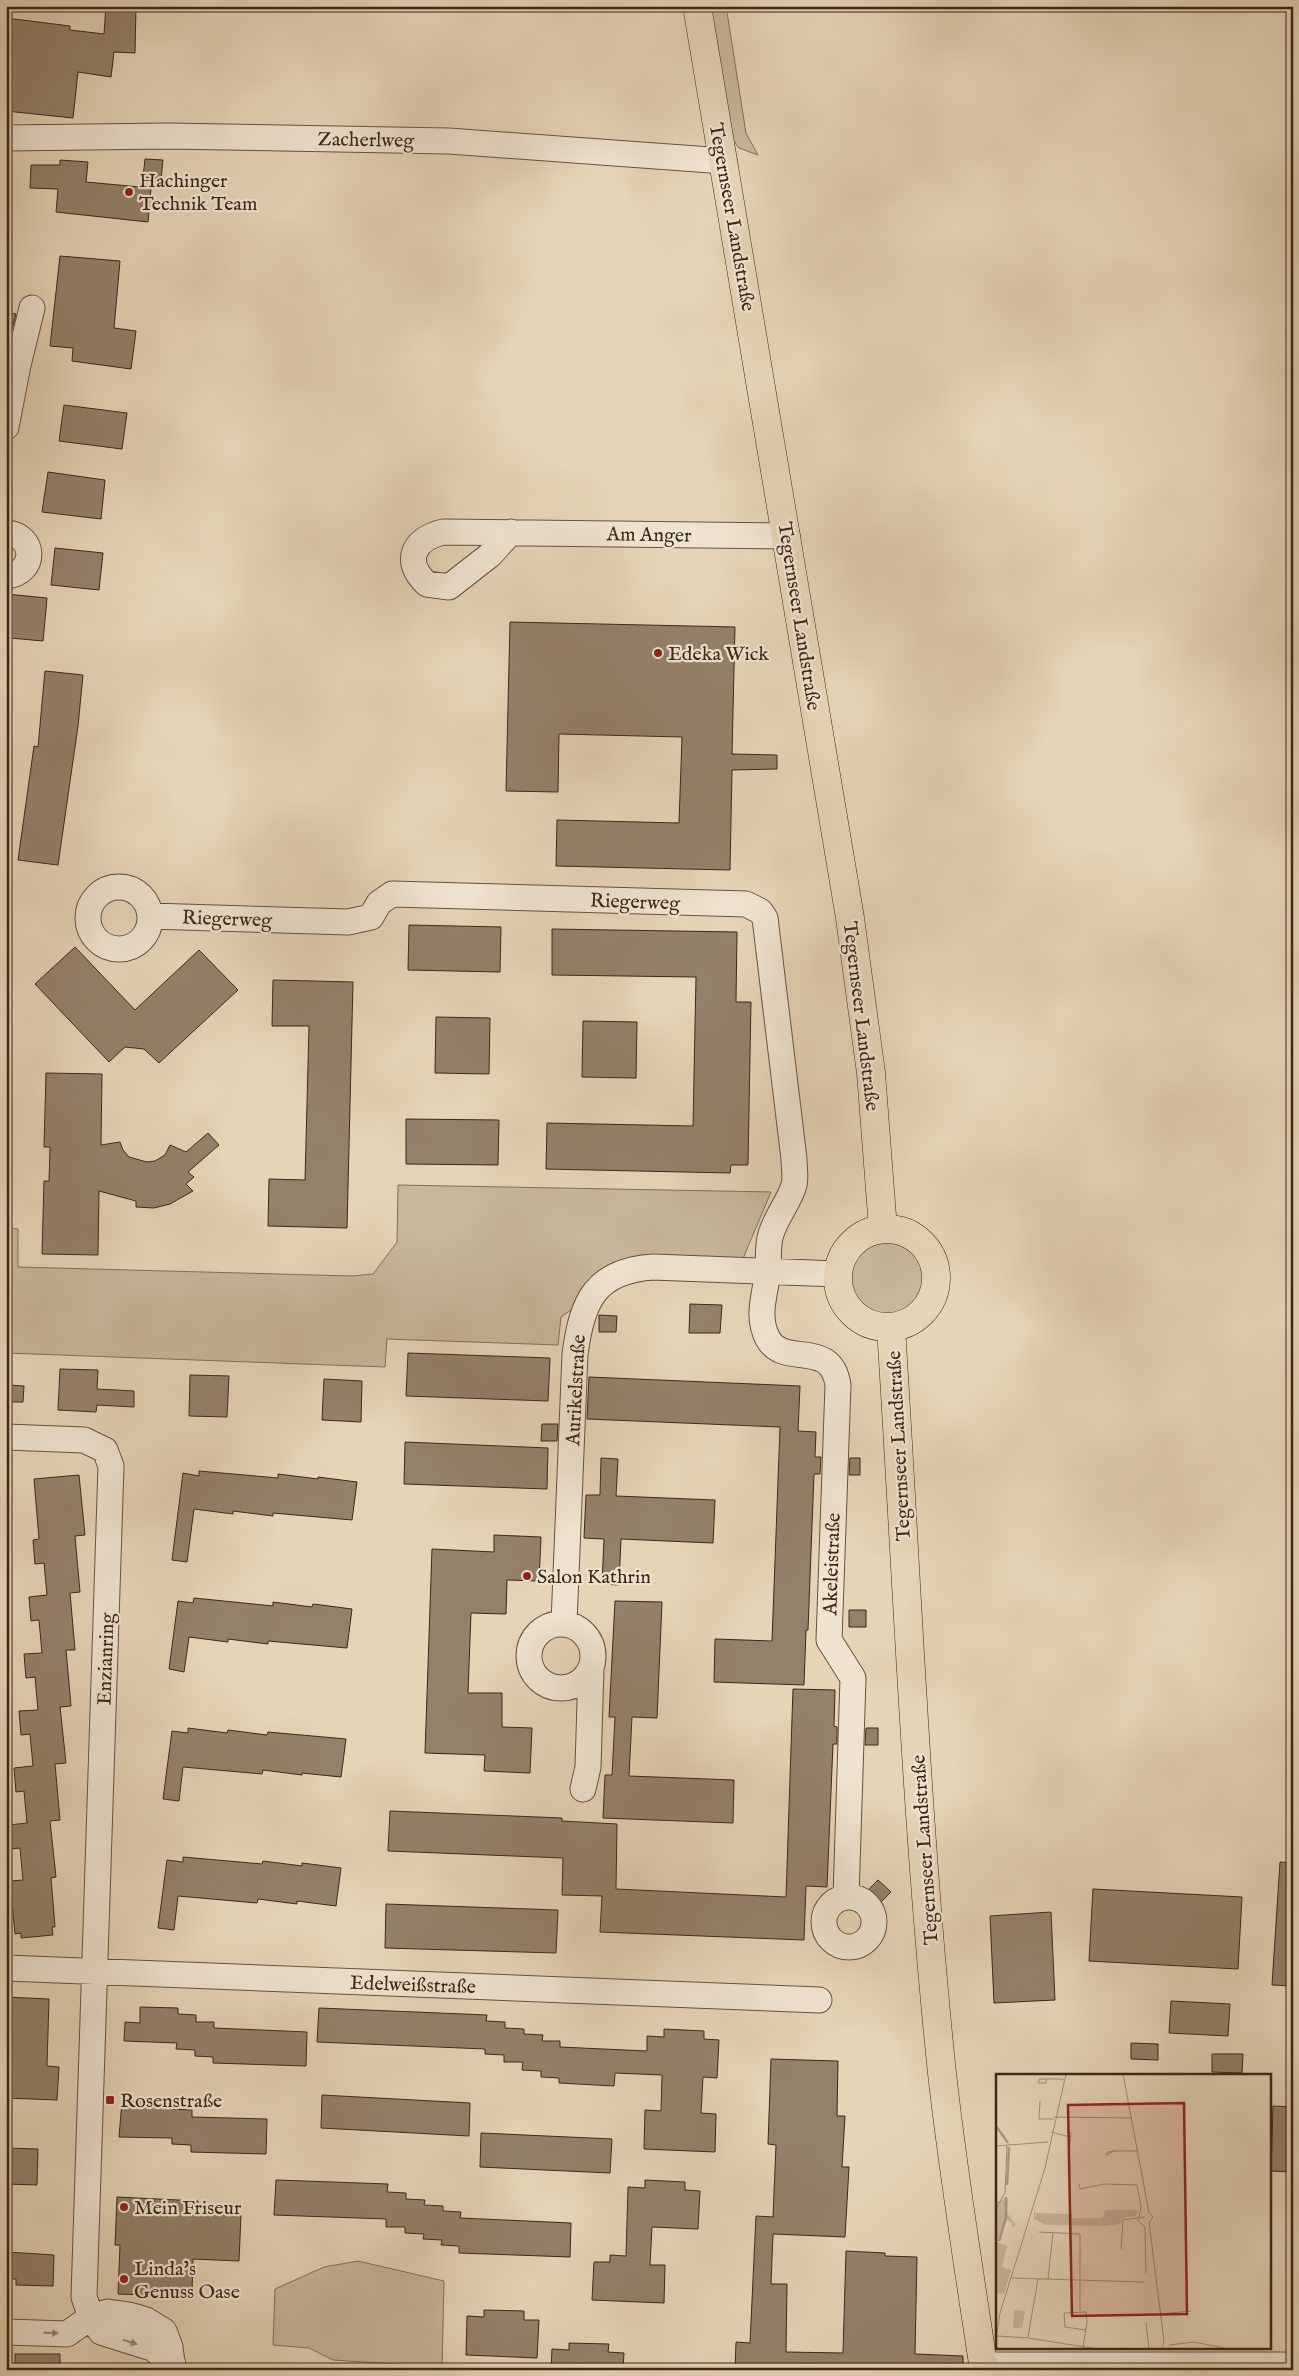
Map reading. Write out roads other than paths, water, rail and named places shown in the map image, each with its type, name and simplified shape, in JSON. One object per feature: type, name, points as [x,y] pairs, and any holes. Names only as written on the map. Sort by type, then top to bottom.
[{"type":"main road","name":"Tegernseer Landstraße","points":[[697,6],[850,918],[871,1073],[883,1228]]},
{"type":"main road","name":"Tegernseer Landstraße","points":[[883,1228],[899,1230],[913,1236],[925,1246],[933,1259],[937,1274],[936,1290],[930,1304],[920,1316],[906,1324],[891,1328],[870,1325],[852,1313],[841,1295],[838,1274],[840,1261],[847,1248],[857,1238],[883,1228]]},
{"type":"main road","name":"Tegernseer Landstraße","points":[[891,1328],[909,1649],[934,1992],[956,2188],[983,2368]]},
{"type":"street","name":"Zacherlweg","points":[[6,138],[168,136],[450,141],[724,161]]},
{"type":"street","points":[[6,427],[12,363],[32,308]]},
{"type":"street","name":"Am Anger","points":[[511,532],[787,536]]},
{"type":"street","points":[[6,533],[19,536],[28,547],[29,554],[28,561],[19,573],[6,576]]},
{"type":"street","name":"Riegerweg","points":[[150,916],[348,922],[371,917],[379,903],[392,894],[746,904],[760,911],[765,918],[794,1159],[794,1185],[771,1235],[768,1272]]},
{"type":"street","name":"Aurikelstraße","points":[[564,1623],[575,1354],[579,1322],[591,1298],[610,1277],[632,1268],[653,1267],[838,1274]]},
{"type":"street","name":"Akeleistraße","points":[[768,1272],[762,1296],[762,1320],[769,1340],[780,1351],[810,1354],[831,1364],[838,1385],[829,1640],[854,1678],[846,1897]]},
{"type":"street","name":"Enzianring","points":[[6,1438],[84,1440],[105,1450],[111,1466],[95,1971]]},
{"type":"street","points":[[583,1788],[588,1767],[591,1669],[594,1658],[589,1638],[582,1631],[564,1623],[553,1624],[543,1628],[535,1636],[530,1646],[528,1656],[533,1672],[544,1684],[554,1688],[576,1685],[585,1678],[591,1669]]},
{"type":"street","name":"Edelweißstraße","points":[[6,1968],[819,2000]]},
{"type":"street","points":[[95,1971],[84,2297],[91,2317],[102,2332],[152,2348],[173,2367]]},
{"type":"street","points":[[6,2332],[67,2334],[91,2317]]},
{"type":"street","points":[[983,2368],[1293,2365]]},
{"type":"place","name":"Hachinger Technik Team","points":[[129,192]]},
{"type":"place","name":"Edeka Wick","points":[[658,653]]},
{"type":"place","name":"Salon Kathrin","points":[[527,1576]]},
{"type":"place","name":"Rosenstraße","points":[[110,2100]]},
{"type":"place","name":"Mein Friseur","points":[[124,2207]]},
{"type":"place","name":"Linda's Genuss Oase","points":[[124,2279]]}]
